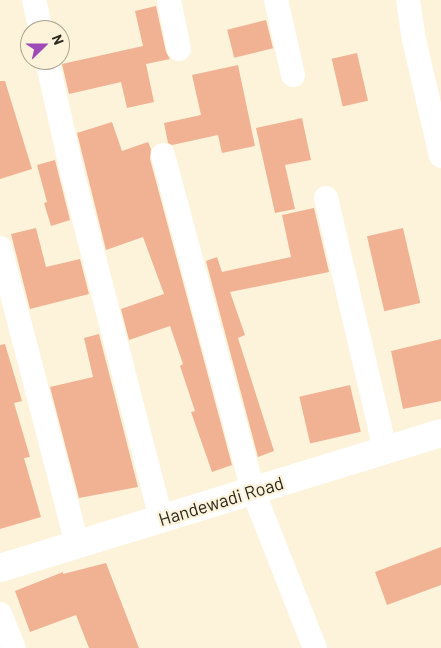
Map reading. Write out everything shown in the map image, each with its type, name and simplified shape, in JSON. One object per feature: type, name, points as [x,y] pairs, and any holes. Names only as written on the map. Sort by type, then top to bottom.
[{"type":"main road","name":"Handewadi Road","points":[[0,568],[441,433]]},
{"type":"street","points":[[34,0],[39,20]]},
{"type":"street","points":[[168,0],[179,49]]},
{"type":"street","points":[[276,0],[293,75]]},
{"type":"street","points":[[408,0],[414,40],[441,156]]},
{"type":"street","points":[[49,70],[72,172],[161,519]]},
{"type":"street","points":[[163,155],[252,491],[316,648]]},
{"type":"street","points":[[326,198],[385,450]]},
{"type":"street","points":[[0,248],[77,544]]},
{"type":"street","points":[[0,614],[14,648]]},
{"type":"building","points":[[156,6],[166,52],[170,59],[146,64],[154,102],[127,108],[121,82],[69,94],[63,70],[70,70],[70,62],[143,46],[135,11]]},
{"type":"building","points":[[266,20],[273,48],[234,58],[227,30]]},
{"type":"building","points":[[357,53],[368,101],[343,107],[332,59]]},
{"type":"building","points":[[238,65],[255,146],[222,153],[218,135],[172,145],[168,143],[164,123],[201,115],[192,75]]},
{"type":"building","points":[[0,81],[5,81],[32,169],[0,179]]},
{"type":"building","points":[[302,118],[311,160],[285,165],[295,209],[275,213],[256,128]]},
{"type":"building","points":[[112,122],[122,151],[148,142],[151,149],[150,159],[232,465],[212,472],[191,412],[195,411],[180,366],[183,364],[170,326],[129,340],[121,309],[164,294],[143,237],[106,250],[77,133]]},
{"type":"building","points":[[55,160],[70,220],[51,226],[44,203],[47,202],[37,165]]},
{"type":"building","points":[[314,208],[329,272],[230,292],[245,335],[238,338],[274,451],[258,457],[206,261],[217,257],[222,272],[291,257],[282,215]]},
{"type":"building","points":[[36,228],[46,267],[80,259],[89,294],[30,309],[11,234]]},
{"type":"building","points":[[403,228],[420,303],[384,311],[367,236]]},
{"type":"building","points":[[99,334],[138,487],[79,498],[50,387],[93,377],[84,338]]},
{"type":"building","points":[[441,339],[441,401],[403,409],[391,351]]},
{"type":"building","points":[[5,344],[22,401],[14,403],[30,457],[24,458],[41,517],[0,529],[0,345]]},
{"type":"building","points":[[350,385],[361,432],[310,443],[299,397]]},
{"type":"building","points":[[441,547],[441,585],[387,605],[375,572]]},
{"type":"building","points":[[106,563],[139,648],[89,648],[76,615],[30,632],[15,591],[63,572],[63,574]]}]
